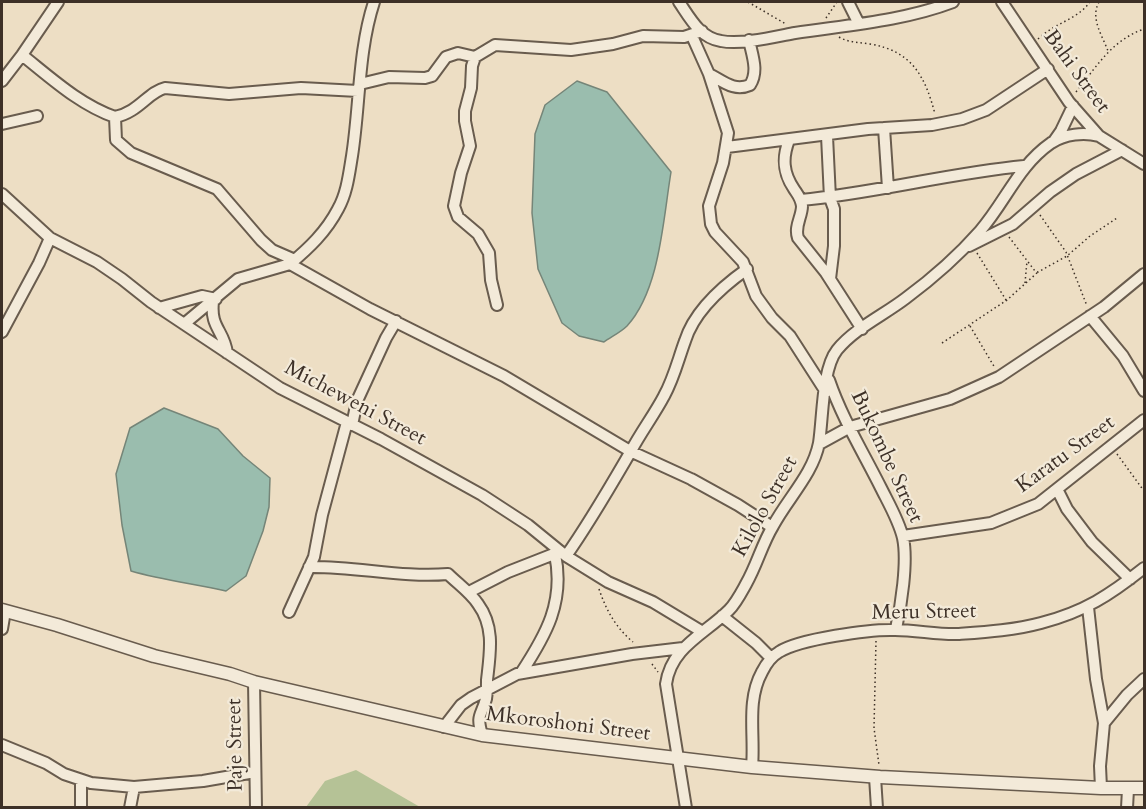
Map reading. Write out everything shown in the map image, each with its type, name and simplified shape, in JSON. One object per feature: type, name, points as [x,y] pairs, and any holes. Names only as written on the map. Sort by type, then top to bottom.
[{"type":"street","points":[[2,81],[58,2]]},
{"type":"street","points":[[184,324],[243,277],[292,262],[323,232],[344,195],[357,128],[365,37],[374,2]]},
{"type":"street","points":[[679,2],[695,27],[727,125],[727,147],[709,206],[709,216],[715,232],[738,256],[747,269],[756,296],[772,318],[790,336],[826,392]]},
{"type":"street","points":[[848,2],[859,24]]},
{"type":"street","points":[[497,305],[491,280],[489,253],[478,234],[458,217],[454,206],[470,146],[465,111],[475,57],[495,45],[571,50],[613,44],[643,36],[697,33],[722,42],[749,40],[899,18],[953,2]]},
{"type":"street","name":"Bahi Street","points":[[1002,2],[1071,104],[1099,136],[1142,159]]},
{"type":"street","points":[[709,74],[734,87],[750,85],[755,67],[749,40]]},
{"type":"street","points":[[22,55],[63,88],[115,117],[131,112],[159,90],[165,88],[230,94],[301,87],[359,87],[389,77],[425,78],[432,76],[446,57],[458,53],[475,57]]},
{"type":"street","points":[[727,147],[938,124],[962,119],[986,110],[1048,69]]},
{"type":"street","points":[[1054,141],[1061,132],[1071,104]]},
{"type":"street","points":[[2,124],[37,116]]},
{"type":"street","points":[[115,117],[116,141],[125,149],[217,189],[272,250],[396,321],[504,376],[630,451],[730,500],[772,527]]},
{"type":"street","points":[[885,128],[888,188]]},
{"type":"street","name":"Bahi Street","points":[[1070,135],[1083,133],[1099,136]]},
{"type":"street","name":"Kilolo Street","points":[[666,684],[669,669],[683,648],[731,608],[748,580],[772,527],[810,468],[819,444],[827,374],[831,360],[838,349],[905,299],[961,250],[994,214],[1024,166],[1054,141],[1070,135]]},
{"type":"street","points":[[827,136],[830,198],[834,209],[834,246],[830,279]]},
{"type":"street","points":[[789,140],[784,167],[789,181],[801,200],[802,211],[796,231],[798,238],[830,279],[862,329]]},
{"type":"street","points":[[961,250],[1013,224],[1050,192],[1076,174],[1122,150]]},
{"type":"street","points":[[801,200],[830,198],[1024,166]]},
{"type":"street","name":"Micheweni Street","points":[[2,194],[50,238],[97,262],[159,308],[280,388],[482,495],[528,525],[560,554],[608,582],[653,602],[702,631]]},
{"type":"street","points":[[2,332],[50,238]]},
{"type":"street","points":[[468,591],[508,572],[560,554],[592,519],[667,390],[692,326],[716,296],[747,269]]},
{"type":"street","points":[[819,444],[850,427],[881,416],[950,399],[999,377],[1090,316],[1144,274]]},
{"type":"street","points":[[159,308],[202,296],[215,301]]},
{"type":"street","points":[[215,301],[214,322],[223,336],[227,353]]},
{"type":"street","points":[[1090,316],[1123,356],[1144,391]]},
{"type":"street","points":[[289,612],[314,557],[322,515],[357,401],[396,321]]},
{"type":"street","name":"Bukombe Street","points":[[827,374],[903,536],[902,587],[896,630]]},
{"type":"street","name":"Karatu Street","points":[[903,536],[991,523],[1038,504],[1144,420]]},
{"type":"street","points":[[1057,489],[1067,509],[1092,542],[1130,579]]},
{"type":"street","points":[[521,673],[550,624],[560,554]]},
{"type":"street","points":[[309,567],[410,574],[448,574],[468,591],[489,623],[491,654],[486,699],[478,721],[482,735]]},
{"type":"street","name":"Meru Street","points":[[771,658],[777,652],[798,644],[876,632],[896,630],[958,634],[1023,627],[1066,616],[1088,607],[1144,568]]},
{"type":"street","points":[[1088,607],[1096,679],[1104,723],[1100,766],[1101,788]]},
{"type":"street","points":[[2,629],[3,611]]},
{"type":"street","name":"Mkoroshoni Street","points":[[3,611],[57,625],[154,656],[254,682],[482,735],[752,766],[878,777],[1144,788]]},
{"type":"street","points":[[722,616],[771,658],[761,673],[755,689],[752,710],[752,766]]},
{"type":"street","points":[[444,727],[461,705],[487,689],[521,673],[644,652],[683,648]]},
{"type":"street","points":[[1104,723],[1127,695],[1144,679]]},
{"type":"street","name":"Paje Street","points":[[254,682],[256,807]]},
{"type":"street","points":[[666,684],[686,807]]},
{"type":"street","points":[[2,746],[45,763],[81,781],[134,787],[202,781],[255,772]]},
{"type":"street","points":[[877,807],[878,777]]},
{"type":"street","points":[[81,781],[81,807]]},
{"type":"street","points":[[130,807],[134,787]]},
{"type":"street","points":[[1127,807],[1128,789]]},
{"type":"path","points":[[748,2],[782,21],[797,33]]},
{"type":"path","points":[[838,2],[822,30],[846,41],[871,44],[908,58],[930,95],[938,124]]},
{"type":"path","points":[[1032,45],[1048,31],[1079,14],[1090,2]]},
{"type":"path","points":[[1095,2],[1097,25],[1108,51]]},
{"type":"path","points":[[1096,6],[1099,2]]},
{"type":"path","points":[[1071,104],[1108,51],[1129,35],[1144,29]]},
{"type":"path","points":[[1032,207],[1041,216],[1068,256],[1090,316]]},
{"type":"path","points":[[942,343],[1007,300],[1038,272],[1068,256],[1090,236],[1117,218]]},
{"type":"path","points":[[1002,230],[1038,272]]},
{"type":"path","points":[[972,245],[1007,300]]},
{"type":"path","points":[[1025,285],[1026,260]]},
{"type":"path","points":[[970,324],[999,377]]},
{"type":"path","points":[[1111,446],[1144,490]]},
{"type":"path","points":[[592,572],[606,610],[626,636],[644,652],[666,684]]},
{"type":"path","points":[[876,632],[873,682],[878,777]]},
{"type":"shaded area","points":[[577,81],[607,92],[671,172],[658,253],[647,294],[627,326],[604,342],[579,336],[562,323],[538,269],[532,213],[535,134],[545,105]]},
{"type":"shaded area","points":[[164,408],[218,429],[243,456],[270,478],[269,507],[263,531],[246,576],[226,591],[131,571],[122,525],[116,474],[130,428]]},
{"type":"shaded area","points":[[356,770],[420,807],[306,807],[325,781]]}]
